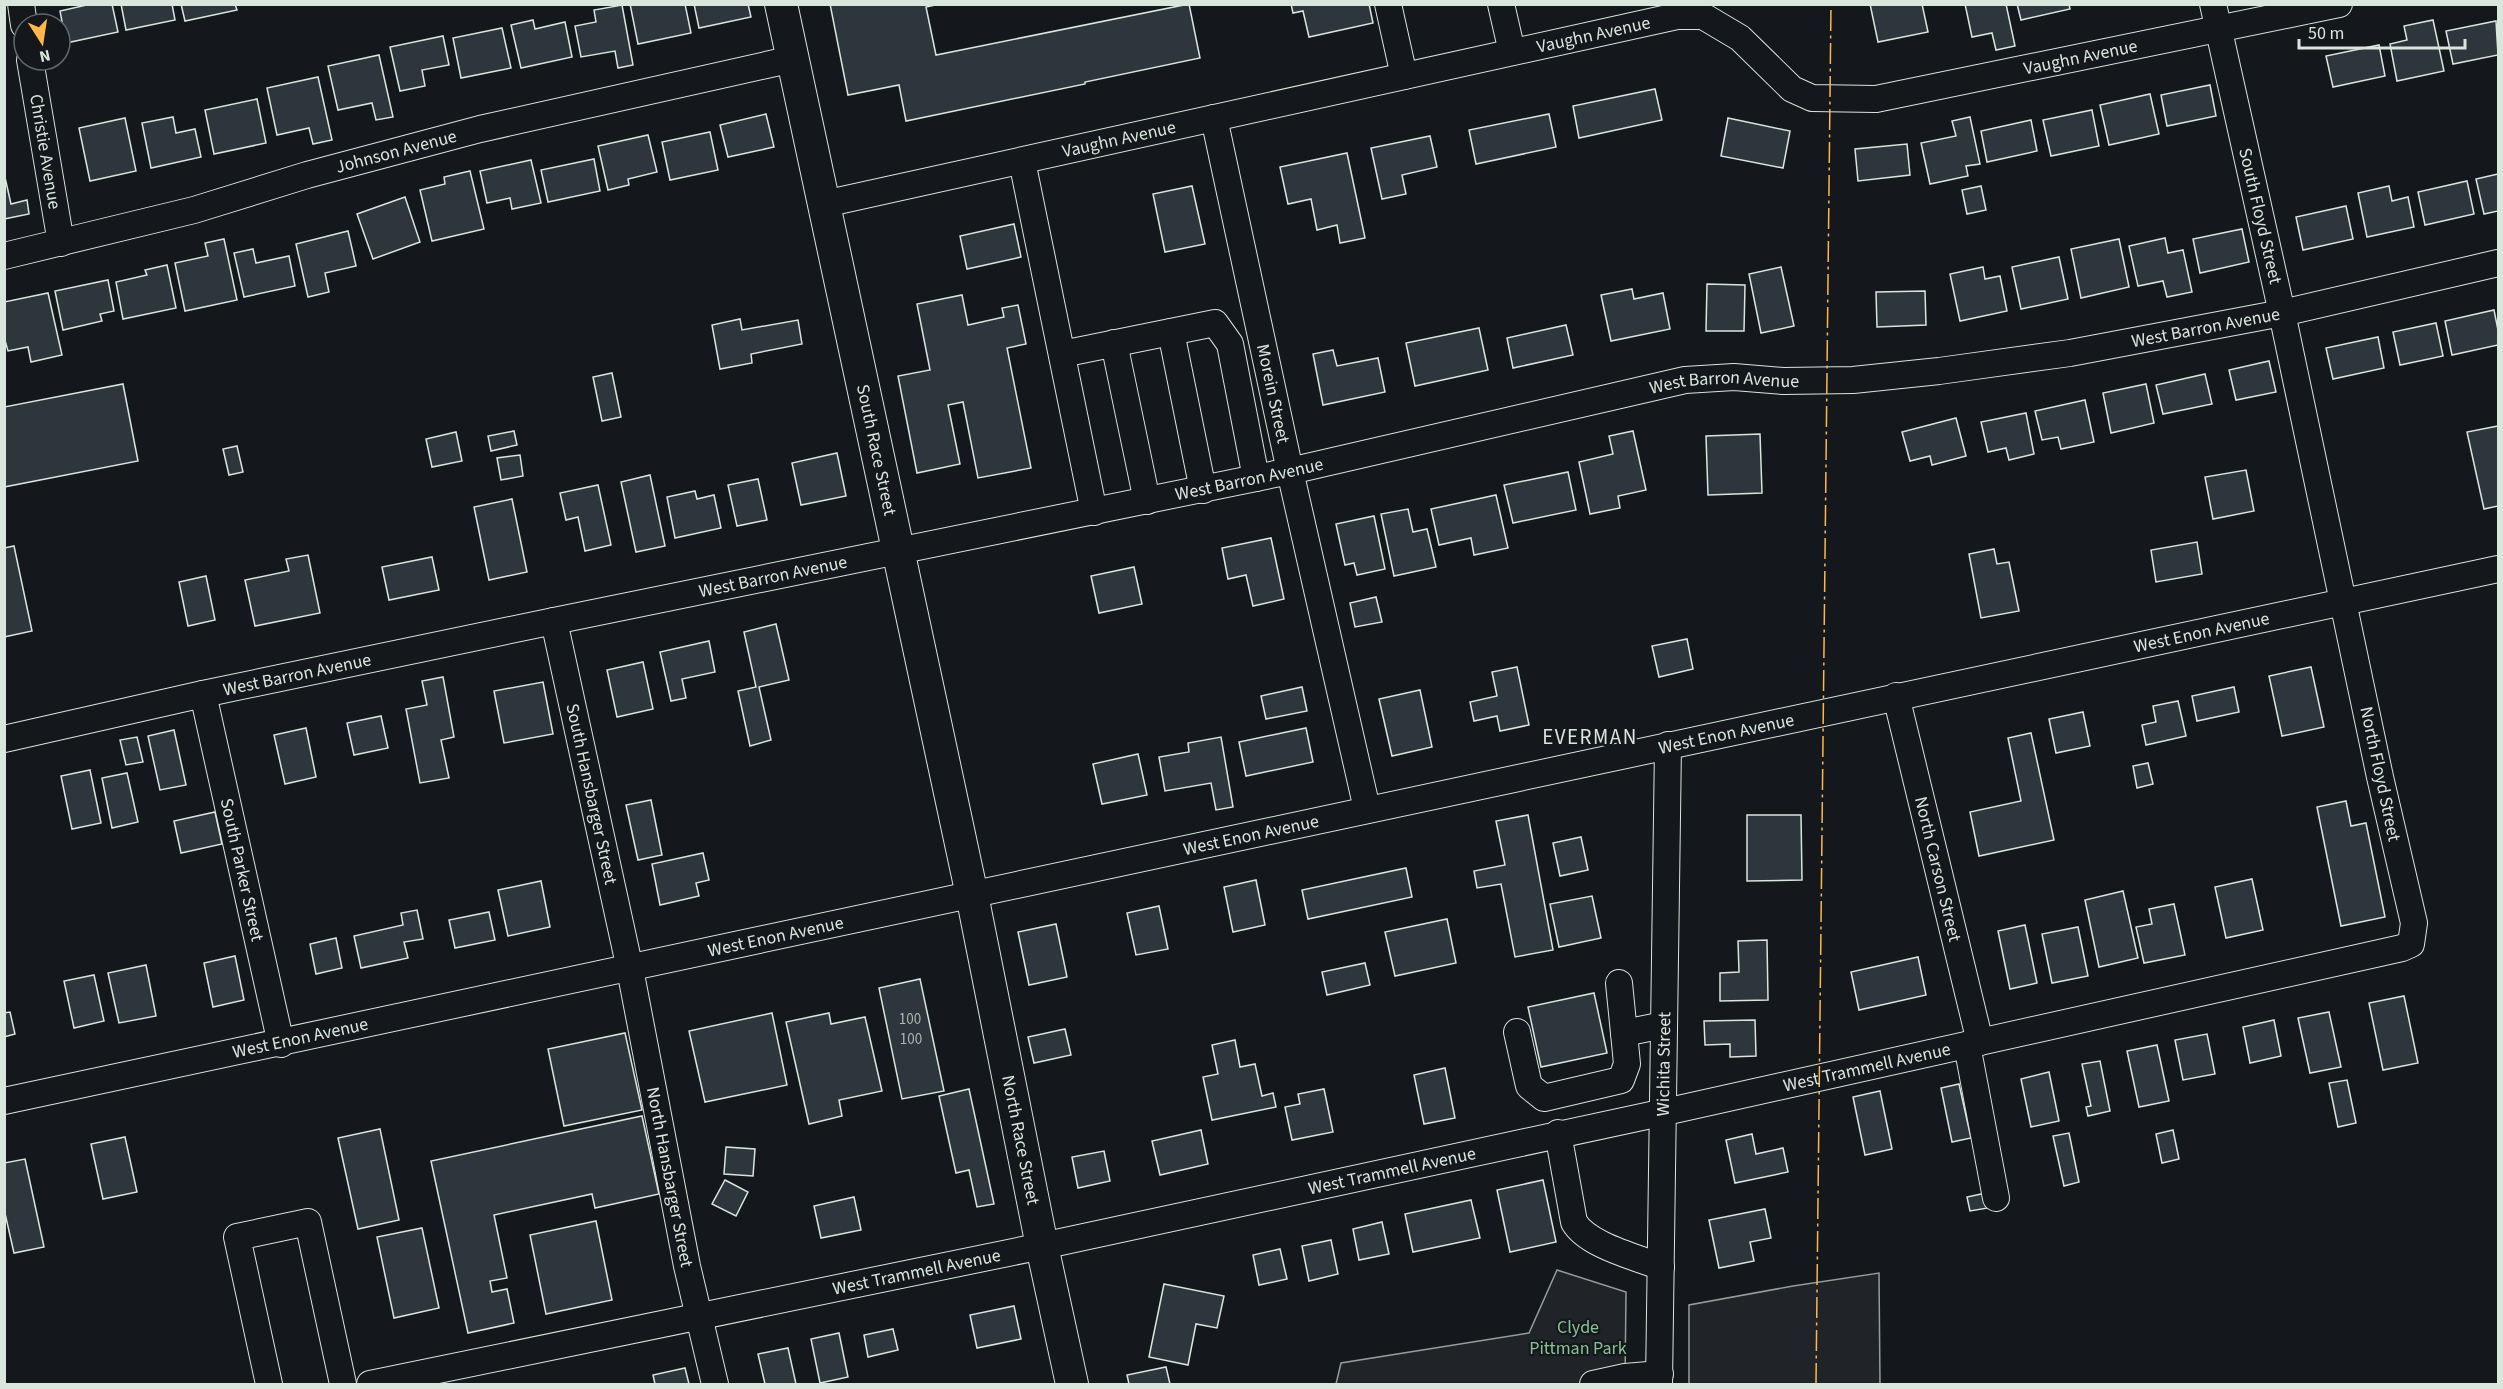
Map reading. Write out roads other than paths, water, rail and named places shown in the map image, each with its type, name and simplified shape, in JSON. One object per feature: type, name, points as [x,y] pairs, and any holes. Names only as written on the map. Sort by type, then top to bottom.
[{"type":"main road","name":"South Race Street","points":[[781,4],[972,895]]},
{"type":"main road","name":"North Race Street","points":[[972,895],[1072,1384]]},
{"type":"street","points":[[1388,4],[1404,76]]},
{"type":"street","points":[[1501,4],[1512,52]]},
{"type":"street","name":"South Floyd Street","points":[[2213,4],[2344,603]]},
{"type":"street","name":"Vaughn Avenue","points":[[824,204],[1677,16],[1703,16],[1740,38],[1792,88],[1812,98],[1876,99],[2339,4]]},
{"type":"street","name":"Johnson Avenue","points":[[4,256],[194,210],[307,175],[480,129],[793,58]]},
{"type":"street","name":"Christie Avenue","points":[[32,72],[62,243]]},
{"type":"street","name":"Morein Street","points":[[1214,118],[1290,471],[1367,809]]},
{"type":"street","points":[[1022,161],[1094,512]]},
{"type":"street","name":"West Barron Avenue","points":[[4,739],[203,694],[554,621],[1203,490],[1685,380],[1734,377],[1783,381],[1853,380],[2070,353],[2282,313],[2499,263]]},
{"type":"street","points":[[1062,354],[1215,323],[1230,344],[1256,478]]},
{"type":"street","points":[[1171,332],[1203,490]]},
{"type":"street","points":[[1114,343],[1147,501]]},
{"type":"street","name":"West Enon Avenue","points":[[4,1101],[281,1044],[1367,809],[2499,569]]},
{"type":"street","name":"North Floyd Street","points":[[2344,603],[2414,923],[2411,944]]},
{"type":"street","name":"South Hansbarger Street","points":[[554,621],[630,969]]},
{"type":"street","name":"South Parker Street","points":[[203,694],[281,1044]]},
{"type":"street","name":"North Carson Street","points":[[1896,696],[1973,1043],[1996,1198]]},
{"type":"street","name":"Wichita Street","points":[[1660,1379],[1668,745]]},
{"type":"street","name":"West Trammell Avenue","points":[[370,1384],[1042,1246],[1558,1133],[1665,1112],[2402,948],[2411,944]]},
{"type":"street","name":"North Hansbarger Street","points":[[630,969],[685,1254],[715,1384]]},
{"type":"street","points":[[1517,1032],[1529,1086],[1544,1098],[1620,1080],[1627,1064],[1619,983]]},
{"type":"street","points":[[1624,1033],[1664,1025]]},
{"type":"street","points":[[1588,1088],[1597,1125]]},
{"type":"street","points":[[1558,1133],[1574,1222],[1578,1229],[1608,1246],[1661,1267]]},
{"type":"street","points":[[269,1384],[237,1237],[308,1222],[343,1384]]},
{"type":"street","points":[[1593,1384],[1625,1377],[1660,1379]]},
{"type":"district","name":"EVERMAN","points":[[1590,737]]},
{"type":"park label","name":"Clyde Pittman Park","points":[[1578,1337]]}]
